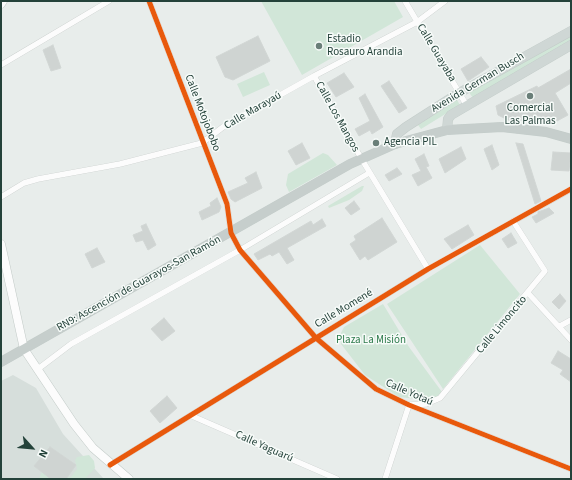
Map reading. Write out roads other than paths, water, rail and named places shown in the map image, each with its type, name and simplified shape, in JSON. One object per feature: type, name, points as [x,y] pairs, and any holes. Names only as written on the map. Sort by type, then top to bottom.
[{"type":"highway","name":"RN9: Ascención de Guarayos-San Ramón","points":[[1,362],[361,158],[395,144],[447,130],[502,126],[546,132],[571,139]]},
{"type":"main road","name":"Avenida German Busch","points":[[395,144],[397,134],[460,93],[571,30]]},
{"type":"main road","name":"Avenida German Busch","points":[[447,130],[448,119],[451,115],[571,45]]},
{"type":"main road","points":[[1,244],[4,265],[24,349],[74,424],[93,448],[110,465],[129,479]]},
{"type":"street","points":[[1,65],[109,1]]},
{"type":"street","name":"Calle Motojobobo","points":[[149,1],[202,143],[227,204],[231,233]]},
{"type":"street","name":"Calle Guayaba","points":[[405,1],[467,106]]},
{"type":"street","name":"Calle Marayaú","points":[[1,197],[12,189],[31,181],[120,164],[202,143],[223,127],[314,76],[417,22],[445,1]]},
{"type":"street","name":"Calle Los Mangos","points":[[314,76],[369,173],[428,269]]},
{"type":"street","points":[[38,369],[71,344],[240,250],[369,173]]},
{"type":"street","name":"Calle Momené","points":[[110,465],[192,416],[428,269],[571,189]]},
{"type":"street","name":"Calle Limoncito","points":[[410,405],[426,404],[440,398],[545,271],[513,221]]},
{"type":"street","name":"Calle Yotaú","points":[[231,233],[240,250],[316,338],[376,389],[410,405],[571,470]]},
{"type":"street","points":[[528,293],[560,326],[571,340]]},
{"type":"street","points":[[560,326],[571,320]]},
{"type":"street","points":[[385,479],[410,405]]},
{"type":"street","name":"Calle Yaguarú","points":[[192,416],[337,479]]},
{"type":"place","name":"Estadio Rosauro Arandia","points":[[319,46]]},
{"type":"place","name":"Comercial Las Palmas","points":[[530,96]]},
{"type":"place","name":"Agencia PIL","points":[[376,143]]},
{"type":"park label","name":"Plaza La Misión","points":[[371,341]]}]
